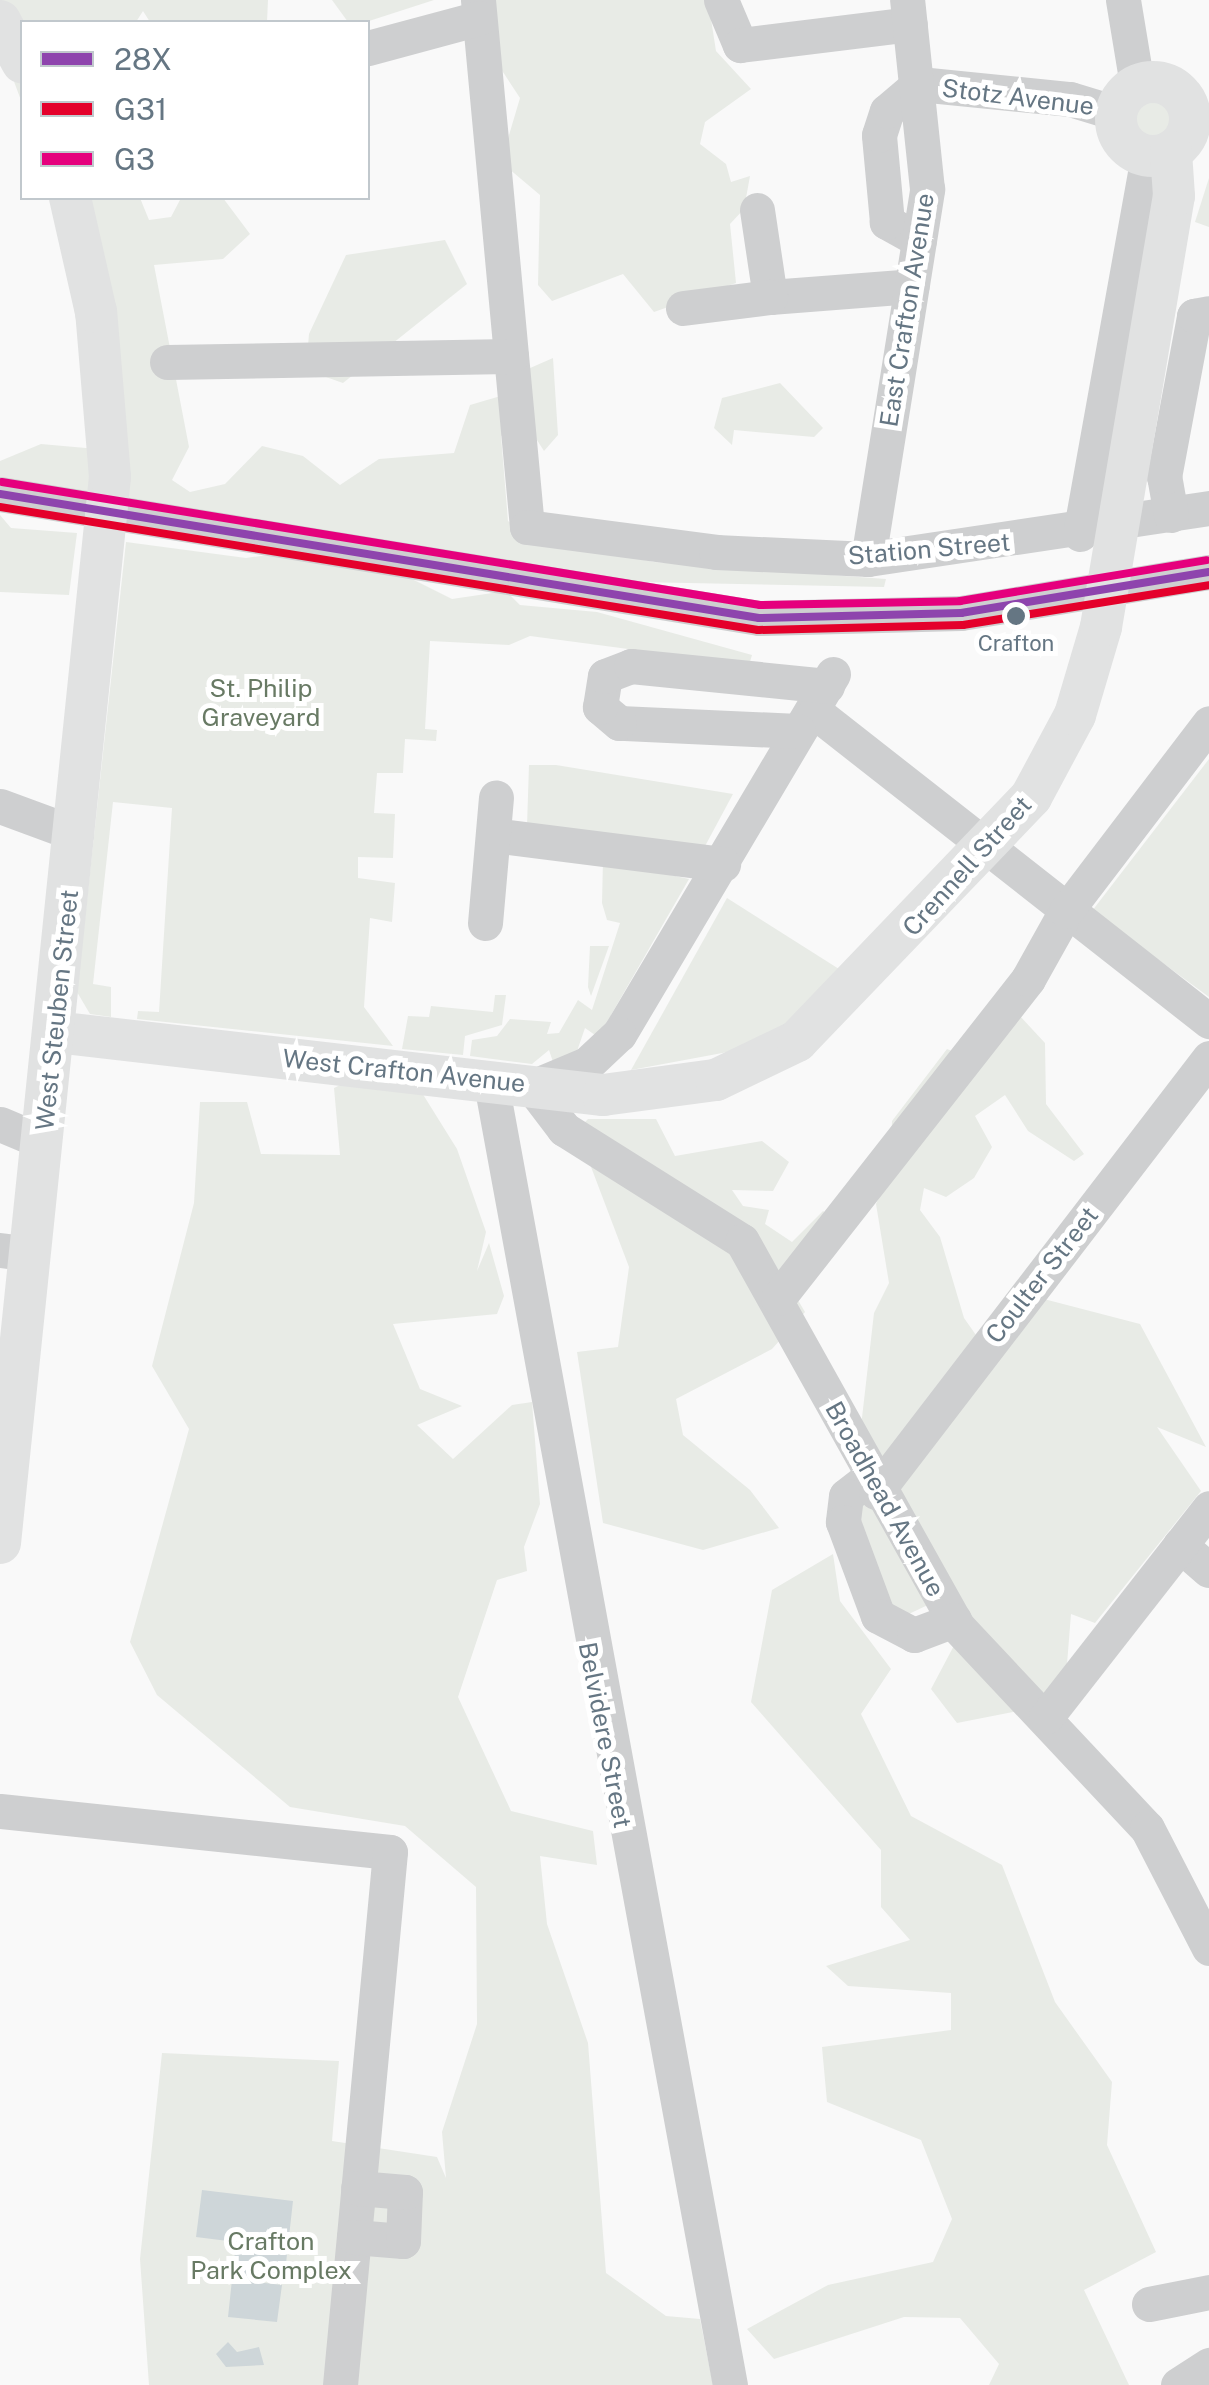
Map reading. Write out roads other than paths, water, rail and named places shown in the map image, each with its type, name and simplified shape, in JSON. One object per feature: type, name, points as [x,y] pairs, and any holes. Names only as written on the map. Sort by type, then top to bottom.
[{"type":"main road","points":[[1174,88],[1188,108],[1179,144],[1119,136],[1126,99],[1174,88]]},
{"type":"main road","name":"Crennell Street","points":[[512,1085],[673,1092],[754,1066],[834,1009],[982,850],[1056,757],[1096,649],[1174,196],[1179,144]]},
{"type":"main road","name":"West Steuben Street","points":[[0,1544],[16,1252],[43,1142],[110,477],[96,312],[70,200]]},
{"type":"main road","name":"West Crafton Avenue","points":[[55,1032],[512,1085]]},
{"type":"street","points":[[721,0],[740,46],[909,12]]},
{"type":"street","points":[[1122,0],[1126,99]]},
{"type":"street","points":[[167,362],[510,356],[478,9],[370,47]]},
{"type":"street","name":"East Crafton Avenue","points":[[868,559],[927,189],[920,84],[909,12]]},
{"type":"street","name":"Stotz Avenue","points":[[920,84],[1070,99],[1126,99]]},
{"type":"street","points":[[1084,533],[1179,144]]},
{"type":"street","points":[[757,210],[770,297]]},
{"type":"street","points":[[683,308],[912,286]]},
{"type":"street","points":[[1160,518],[1194,316],[1209,313]]},
{"type":"street","name":"Station Street","points":[[510,356],[527,527],[716,552],[868,559],[1084,533],[1209,508]]},
{"type":"street","points":[[0,494],[164,524],[759,618],[894,618],[1054,601],[1209,572]]},
{"type":"street","points":[[818,701],[620,723],[600,706],[606,676],[631,666],[818,701],[982,850],[1209,1021]]},
{"type":"street","name":"West Crafton Avenue","points":[[512,1085],[588,1064],[620,1034],[818,701]]},
{"type":"street","points":[[778,1298],[1028,979],[1066,911],[1209,723]]},
{"type":"street","points":[[486,923],[496,796]]},
{"type":"street","points":[[0,806],[76,834]]},
{"type":"street","points":[[492,835],[722,864]]},
{"type":"street","name":"Coulter Street","points":[[954,1620],[914,1635],[878,1616],[842,1522],[846,1496],[872,1485],[1209,1058]]},
{"type":"street","name":"Broadhead Avenue","points":[[512,1085],[564,1129],[742,1241],[778,1298],[872,1485],[954,1620],[1148,1828],[1208,1942]]},
{"type":"street","name":"Belvidere Street","points":[[512,1085],[730,2385]]},
{"type":"street","points":[[0,1124],[43,1142]]},
{"type":"street","points":[[1046,1717],[1209,1508]]},
{"type":"street","points":[[1180,1546],[1209,1570]]},
{"type":"street","points":[[0,1811],[390,1852],[340,2385]]},
{"type":"street","points":[[354,2237],[403,2241],[404,2192],[358,2188]]},
{"type":"street","points":[[1149,2304],[1209,2292]]},
{"type":"street","points":[[1178,2385],[1209,2364]]},
{"type":"place","name":"Crafton","points":[[1016,616]]},
{"type":"park label","name":"St. Philip Graveyard","points":[[261,704]]},
{"type":"park label","name":"Crafton Park Complex","points":[[271,2256]]}]
